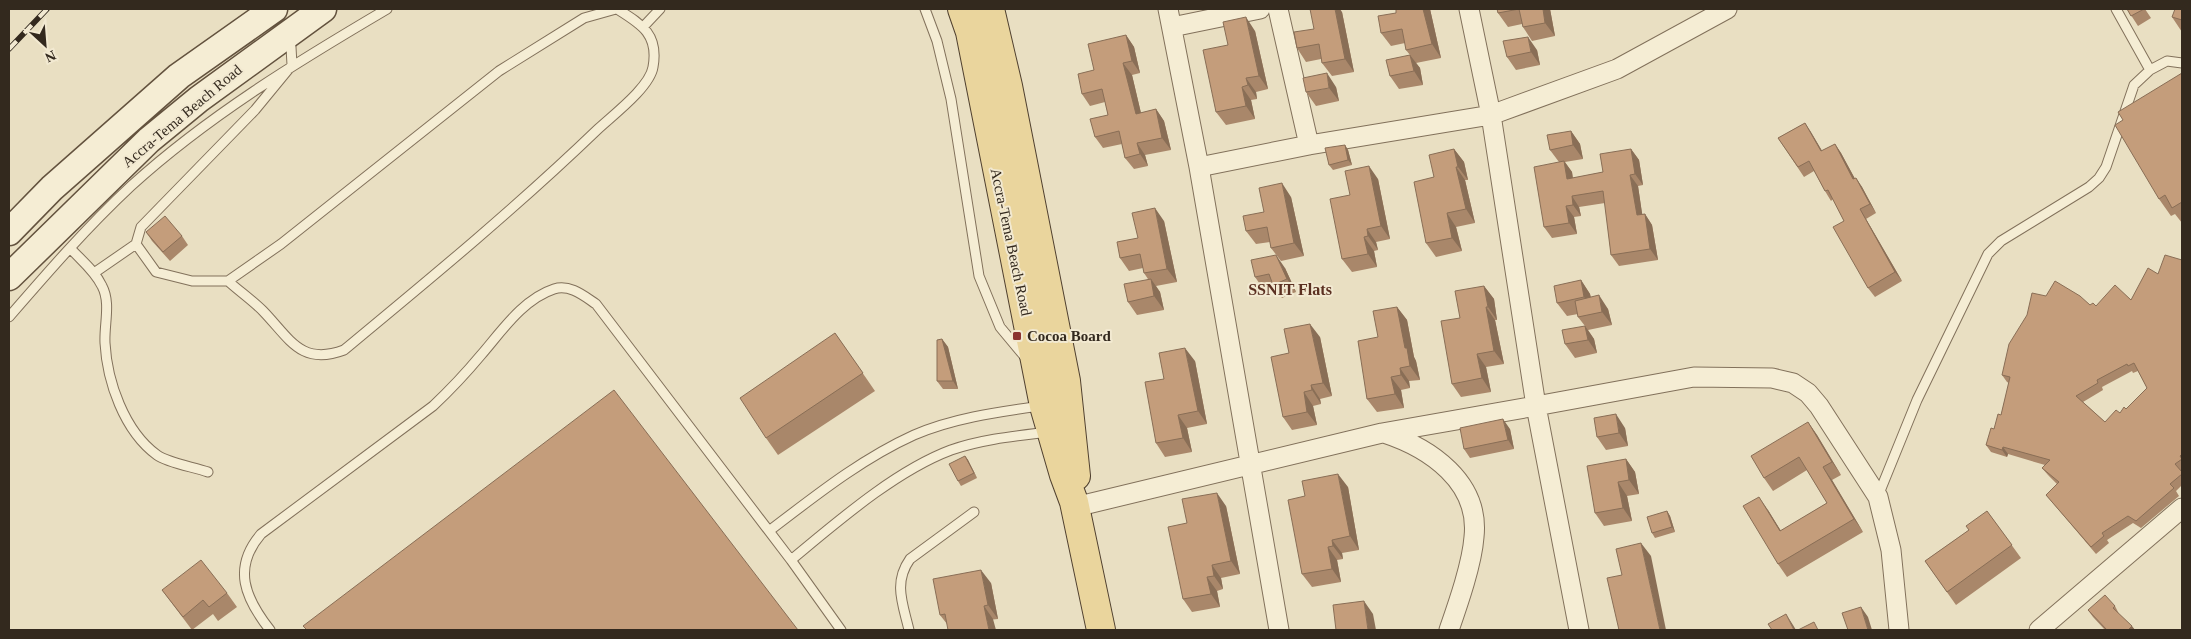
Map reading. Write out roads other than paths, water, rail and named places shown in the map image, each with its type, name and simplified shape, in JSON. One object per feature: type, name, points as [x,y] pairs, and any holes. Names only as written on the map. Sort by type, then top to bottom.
[{"type":"main road","name":"Accra-Tema Beach Road","points":[[9,277],[149,140],[199,99],[323,9]]},
{"type":"main road","name":"Accra-Tema Beach Road","points":[[962,9],[970,32],[1044,406],[1050,431],[1075,505],[1101,630]]},
{"type":"main road","name":"Accra-Tema Beach Road","points":[[990,9],[1008,86],[1066,381],[1076,473],[1075,505]]},
{"type":"main road","points":[[9,232],[52,188],[179,76],[273,10],[287,34]]},
{"type":"street","points":[[1168,9],[1199,167],[1249,466],[1279,630]]},
{"type":"street","points":[[1172,27],[1260,9]]},
{"type":"street","points":[[1278,9],[1309,145]]},
{"type":"street","points":[[1469,9],[1491,115],[1536,406],[1579,630]]},
{"type":"street","points":[[1199,167],[1309,145],[1491,115],[1617,69],[1728,9]]},
{"type":"street","points":[[1075,505],[1249,466],[1382,433],[1694,377],[1772,378],[1786,381],[1808,393],[1819,406],[1878,498],[1891,550],[1899,630]]},
{"type":"street","points":[[1382,433],[1407,441],[1445,464],[1460,482],[1472,506],[1475,537],[1449,630]]},
{"type":"street","points":[[2039,630],[2182,508]]},
{"type":"lane","points":[[9,317],[70,248],[130,187],[164,158],[195,133],[292,65],[387,9]]},
{"type":"lane","points":[[136,244],[156,272],[192,281],[228,280],[281,244],[499,71],[584,18],[616,9],[644,26],[653,47],[653,69],[640,89],[529,195],[344,350],[327,356],[305,353],[285,338],[262,311],[228,280]]},
{"type":"lane","points":[[644,26],[660,9]]},
{"type":"lane","points":[[925,9],[938,41],[951,99],[979,276],[1000,327],[1038,371]]},
{"type":"lane","points":[[2116,9],[2150,70]]},
{"type":"lane","points":[[94,273],[136,244],[141,227],[255,110],[292,65],[292,47],[287,34]]},
{"type":"lane","points":[[1878,498],[1917,400],[1988,254],[2001,241],[2089,187],[2099,178],[2106,167],[2134,85],[2150,70],[2167,61],[2182,63]]},
{"type":"lane","points":[[70,248],[94,273],[103,287],[107,306],[105,341],[108,368],[120,404],[138,437],[158,456],[208,472]]},
{"type":"lane","points":[[270,630],[257,614],[248,597],[244,578],[244,560],[250,546],[261,534],[433,406],[451,389],[506,324],[535,299],[556,288],[576,290],[596,304],[791,560],[841,630]]},
{"type":"lane","points":[[768,532],[832,483],[886,449],[916,434],[983,414],[1044,406]]},
{"type":"lane","points":[[791,560],[843,517],[920,464],[951,450],[985,440],[1050,431]]},
{"type":"lane","points":[[909,630],[900,590],[903,568],[910,559],[974,512]]},
{"type":"railway","points":[[9,49],[47,9]]},
{"type":"place","name":"Cocoa Board","points":[[1017,336]]},
{"type":"district","name":"SSNIT Flats","points":[[1290,289]]}]
